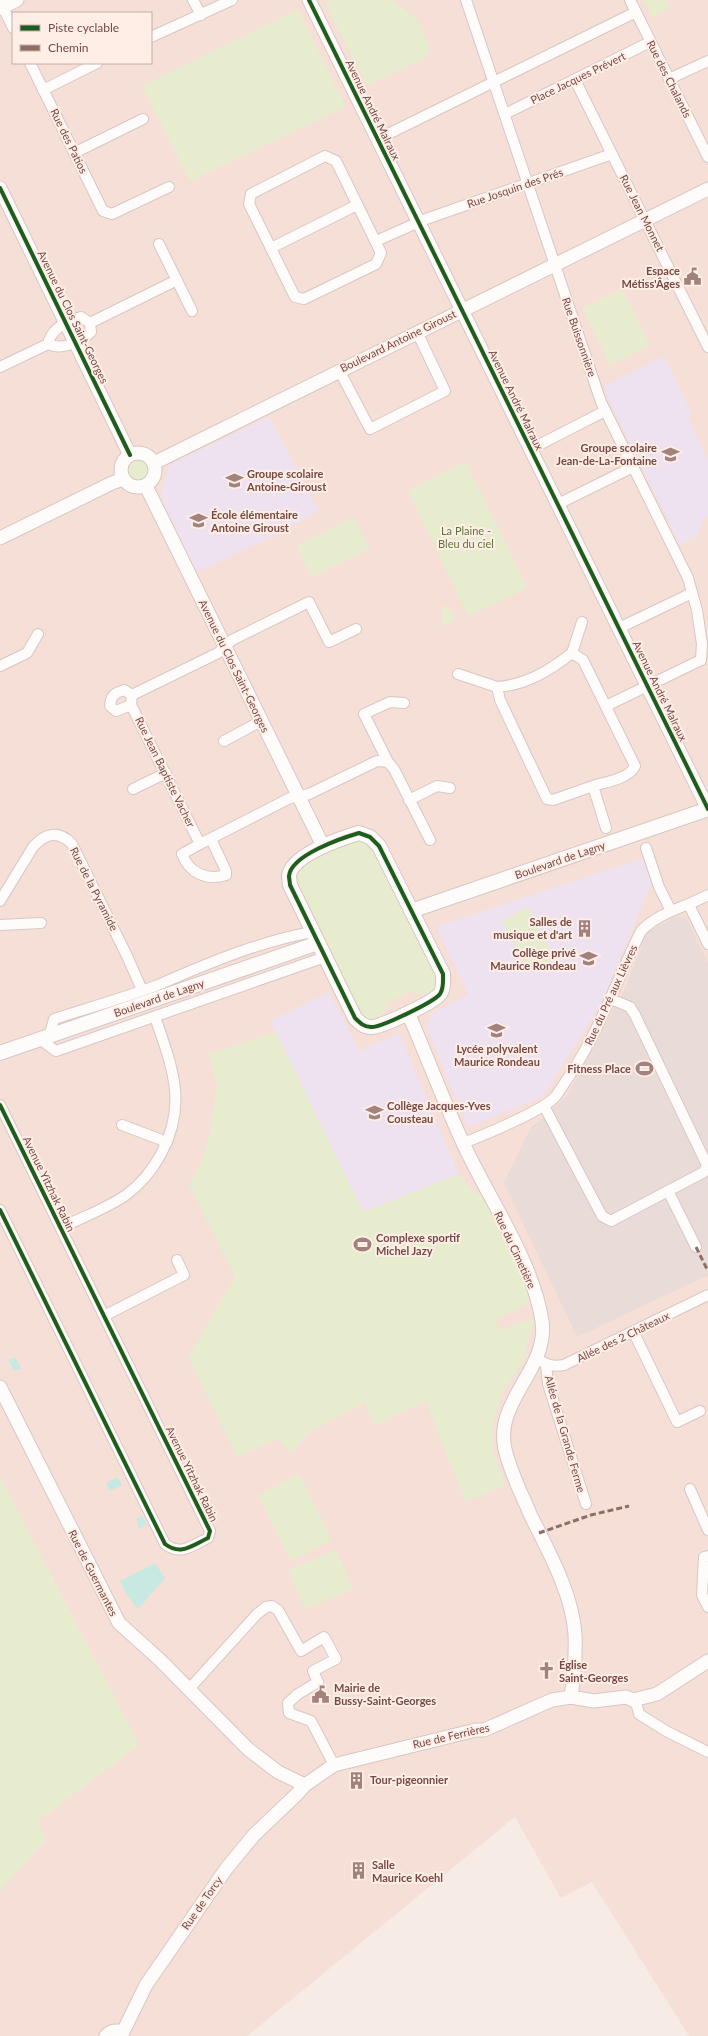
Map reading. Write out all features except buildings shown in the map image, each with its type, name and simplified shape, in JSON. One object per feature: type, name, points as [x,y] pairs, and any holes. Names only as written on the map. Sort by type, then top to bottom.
[{"type":"main road","name":"Boulevard de Lagny","points":[[411,911],[708,809]]},
{"type":"main road","points":[[359,833],[370,837],[379,846],[411,911],[443,974],[443,987],[440,995],[408,1013],[375,1027],[369,1028],[361,1024],[355,1018],[290,885],[289,875],[295,864],[323,846],[359,833]]},
{"type":"main road","name":"Boulevard de Lagny","points":[[0,1053],[45,1038],[315,938]]},
{"type":"street","points":[[12,26],[1,5],[17,0]]},
{"type":"street","points":[[193,0],[200,15]]},
{"type":"street","points":[[152,37],[232,0]]},
{"type":"street","name":"Avenue André Malraux","points":[[309,0],[708,809]]},
{"type":"street","name":"Rue Buissonnière","points":[[466,0],[505,114],[554,266],[605,411],[688,578],[697,610],[704,661]]},
{"type":"street","name":"Rue des Chalands","points":[[630,0],[708,157]]},
{"type":"street","points":[[378,139],[636,12]]},
{"type":"street","name":"Place Jacques Prévert","points":[[505,114],[650,42]]},
{"type":"street","points":[[669,79],[708,61]]},
{"type":"street","name":"Rue des Patios","points":[[30,64],[103,211],[112,214],[169,187]]},
{"type":"street","points":[[43,90],[95,64]]},
{"type":"street","name":"Rue Jean Monnet","points":[[575,80],[708,347]]},
{"type":"street","points":[[74,153],[143,119]]},
{"type":"street","name":"Rue Josquin des Prés","points":[[376,241],[418,222],[612,154]]},
{"type":"street","points":[[324,156],[336,161],[358,205],[381,253],[376,264],[304,299],[295,297],[249,204],[250,194],[324,156]]},
{"type":"street","name":"Avenue du Clos Saint-Georges","points":[[0,188],[130,455]]},
{"type":"street","name":"Boulevard Antoine Giroust","points":[[154,463],[339,370],[554,266],[645,219],[708,189]]},
{"type":"street","points":[[271,248],[358,205]]},
{"type":"street","points":[[159,244],[192,311]]},
{"type":"street","points":[[90,323],[177,280]]},
{"type":"street","points":[[0,367],[48,344],[55,347],[76,342],[91,332],[90,323],[81,317],[66,323],[50,336],[48,344]]},
{"type":"street","points":[[339,370],[370,429],[445,391],[417,332]]},
{"type":"street","points":[[530,449],[605,411]]},
{"type":"street","points":[[136,453],[146,455],[154,463],[156,474],[154,479],[146,486],[135,488],[123,480],[121,468],[126,458],[130,455],[136,453]]},
{"type":"street","points":[[558,504],[633,467]]},
{"type":"street","points":[[0,538],[112,483],[123,480]]},
{"type":"street","name":"Avenue du Clos Saint-Georges","points":[[146,486],[323,846]]},
{"type":"street","points":[[619,628],[692,593]]},
{"type":"street","name":"Rue Jean Baptiste Vacher","points":[[200,844],[132,700],[218,653],[232,640],[309,602],[329,642],[356,629]]},
{"type":"street","points":[[458,674],[497,687],[532,679],[556,666],[572,653],[582,622]]},
{"type":"street","points":[[0,666],[27,653],[38,634]]},
{"type":"street","points":[[497,687],[500,700],[548,799],[553,800],[627,774],[633,771],[635,766],[583,660],[572,653]]},
{"type":"street","points":[[606,706],[704,661]]},
{"type":"street","points":[[404,703],[390,702],[364,714],[430,840]]},
{"type":"street","points":[[224,741],[261,721]]},
{"type":"street","points":[[211,839],[226,875],[218,877],[204,877],[193,870],[185,862],[182,854],[290,798],[309,794],[377,762],[388,762]]},
{"type":"street","points":[[133,789],[166,773]]},
{"type":"street","points":[[409,800],[437,786],[450,788]]},
{"type":"street","points":[[593,786],[606,828]]},
{"type":"street","name":"Rue de la Pyramide","points":[[0,902],[33,847],[39,840],[47,835],[63,836],[72,844],[128,956],[142,990]]},
{"type":"street","points":[[646,848],[659,887],[671,911]]},
{"type":"street","name":"Rue du Pré aux Lièvres","points":[[463,1143],[544,1106],[555,1097],[581,1059],[611,999],[641,931],[650,923],[671,911],[689,905],[708,895]]},
{"type":"street","points":[[689,905],[708,944]]},
{"type":"street","points":[[0,925],[41,923]]},
{"type":"street","points":[[315,938],[292,936],[195,969],[142,990],[54,1019],[45,1038],[56,1051],[325,957]]},
{"type":"street","points":[[544,1106],[602,1216],[611,1220],[704,1172],[706,1165],[635,1015],[630,1007],[611,999]]},
{"type":"street","name":"Rue du Cimetière","points":[[408,1013],[463,1143],[525,1265],[537,1295],[542,1323],[541,1361],[508,1411],[504,1422],[503,1441],[509,1467],[567,1596],[575,1633],[574,1674],[571,1697]]},
{"type":"street","points":[[61,1228],[113,1203],[137,1186],[155,1165],[167,1142],[175,1119],[177,1095],[173,1068],[156,1017]]},
{"type":"street","name":"Avenue Yitzhak Rabin","points":[[0,1106],[210,1531],[208,1538],[183,1550],[172,1549],[165,1544],[0,1210]]},
{"type":"street","points":[[122,1125],[167,1142]]},
{"type":"street","points":[[668,1191],[696,1247]]},
{"type":"street","points":[[104,1316],[184,1275],[177,1260]]},
{"type":"street","name":"Allée des 2 Châteaux","points":[[541,1361],[555,1367],[564,1365],[634,1333],[708,1295]]},
{"type":"street","points":[[634,1333],[677,1422],[700,1411]]},
{"type":"street","name":"Allée de la Grande Ferme","points":[[541,1361],[586,1504]]},
{"type":"street","name":"Rue de Guermantes","points":[[0,1387],[110,1608],[119,1623],[129,1634],[160,1660],[248,1749],[278,1772],[305,1785]]},
{"type":"street","points":[[690,1489],[708,1530]]},
{"type":"street","points":[[708,1556],[704,1557],[702,1595],[708,1607]]},
{"type":"street","points":[[189,1689],[257,1614],[266,1607],[272,1606],[278,1610],[301,1651],[324,1637],[336,1659],[313,1671],[318,1682],[298,1694],[288,1704],[289,1713],[311,1722],[334,1765]]},
{"type":"street","name":"Rue de Ferrières","points":[[305,1785],[334,1765],[476,1730],[484,1730],[552,1700],[571,1697],[594,1701],[626,1697],[633,1700],[657,1694],[708,1661]]},
{"type":"street","points":[[633,1700],[637,1706],[639,1714],[666,1731],[708,1752]]},
{"type":"street","name":"Rue de Torcy","points":[[122,2034],[146,1985],[226,1869],[254,1835],[298,1794],[305,1785]]},
{"type":"street","points":[[106,2036],[108,2033],[117,2030],[122,2034]]},
{"type":"shaded area","points":[[0,0],[708,0],[708,2036],[689,2036],[592,1882],[561,1898],[515,1817],[247,2036],[0,2036],[0,1890],[46,1840],[37,1821],[139,1745],[0,1477]]},
{"type":"shaded area","name":"Groupe scolaire Jean-de-La-Fontaine","points":[[664,356],[692,414],[688,417],[708,461],[708,516],[704,519],[697,536],[680,545],[609,401],[604,386]]},
{"type":"shaded area","name":"Groupe scolaire Antoine-Giroust","points":[[269,417],[319,511],[275,535],[197,572],[160,496],[169,465]]},
{"type":"shaded area","points":[[643,858],[652,882],[602,1002],[542,1097],[468,1127],[427,1029],[431,1013],[469,995],[436,927]]},
{"type":"shaded area","points":[[675,917],[686,918],[708,962],[708,1275],[577,1337],[504,1183],[530,1129],[567,1096],[623,993],[647,932]]},
{"type":"shaded area","name":"Collège Jacques-Yves Cousteau","points":[[329,992],[360,1051],[399,1033],[459,1174],[363,1212],[270,1021]]},
{"type":"green space","points":[[331,0],[392,0],[417,19],[430,48],[425,58],[367,86],[325,3]]},
{"type":"green space","points":[[643,0],[666,0],[670,8],[652,17]]},
{"type":"green space","points":[[298,9],[346,107],[190,181],[142,86]]},
{"type":"green space","points":[[622,289],[650,346],[610,365],[582,308]]},
{"type":"green space","points":[[139,458],[148,461],[151,470],[148,479],[139,482],[130,479],[127,470],[130,461]]},
{"type":"green space","name":"La Plaine - Bleu du ciel","points":[[466,462],[527,588],[468,616],[408,491]]},
{"type":"green space","points":[[354,517],[370,549],[312,577],[296,546]]},
{"type":"green space","points":[[447,605],[456,620],[442,626],[441,607]]},
{"type":"green space","points":[[353,838],[370,842],[438,975],[439,984],[430,999],[421,994],[414,994],[411,991],[386,1003],[387,1008],[383,1012],[382,1021],[368,1019],[357,1011],[295,886],[294,875],[300,865]]},
{"type":"green space","points":[[528,907],[554,959],[528,972],[502,921]]},
{"type":"green space","name":"Complexe sportif Michel Jazy","points":[[276,1032],[363,1212],[459,1174],[472,1190],[482,1196],[525,1279],[529,1303],[495,1320],[501,1330],[534,1318],[524,1360],[502,1393],[493,1423],[494,1455],[506,1485],[465,1502],[426,1401],[376,1425],[364,1403],[311,1431],[291,1453],[277,1439],[237,1457],[188,1357],[235,1277],[189,1185],[201,1163],[210,1132],[217,1085],[209,1054]]},
{"type":"green space","points":[[299,1474],[332,1540],[291,1561],[258,1495]]},
{"type":"green space","points":[[0,1477],[139,1745],[37,1821],[46,1840],[0,1891]]},
{"type":"green space","points":[[336,1550],[353,1589],[305,1609],[288,1570]]},
{"type":"water","points":[[15,1357],[21,1368],[14,1371],[8,1360]]},
{"type":"water","points":[[118,1477],[122,1485],[110,1491],[106,1483]]},
{"type":"water","points":[[142,1516],[147,1525],[139,1529],[136,1519]]},
{"type":"water","points":[[155,1563],[165,1578],[138,1609],[127,1595],[120,1581]]},
{"type":"marked path","points":[[696,1247],[708,1271]]},
{"type":"marked path","points":[[539,1533],[591,1515],[629,1506]]},
{"type":"cycle path","points":[[309,0],[708,809]]},
{"type":"cycle path","points":[[0,188],[130,455]]},
{"type":"cycle path","points":[[359,833],[370,837],[379,846],[443,974],[442,989],[436,998],[395,1019],[371,1027],[360,1023],[355,1018],[290,885],[289,877],[292,868],[298,861],[308,854],[330,843],[359,833]]},
{"type":"cycle path","points":[[0,1105],[210,1531],[208,1538],[191,1547],[181,1549],[171,1548],[165,1544],[0,1210]]},
{"type":"place","name":"Espace Métiss'Âges","points":[[693,277]]},
{"type":"place","name":"Groupe scolaire Jean-de-La-Fontaine","points":[[670,454]]},
{"type":"place","name":"Groupe scolaire Antoine-Giroust","points":[[234,480]]},
{"type":"place","name":"École élémentaire Antoine Giroust","points":[[198,521]]},
{"type":"place","name":"Salles de musique et d'art","points":[[585,928]]},
{"type":"place","name":"Collège privé Maurice Rondeau","points":[[589,959]]},
{"type":"place","name":"Lycée polyvalent Maurice Rondeau","points":[[497,1031]]},
{"type":"place","name":"Fitness Place","points":[[644,1069]]},
{"type":"place","name":"Collège Jacques-Yves Cousteau","points":[[374,1112]]},
{"type":"place","name":"Complexe sportif Michel Jazy","points":[[363,1244]]},
{"type":"place","name":"Église Saint-Georges","points":[[546,1671]]},
{"type":"place","name":"Mairie de Bussy-Saint-Georges","points":[[321,1694]]},
{"type":"place","name":"Tour-pigeonnier","points":[[357,1780]]},
{"type":"place","name":"Salle Maurice Koehl","points":[[359,1871]]}]
